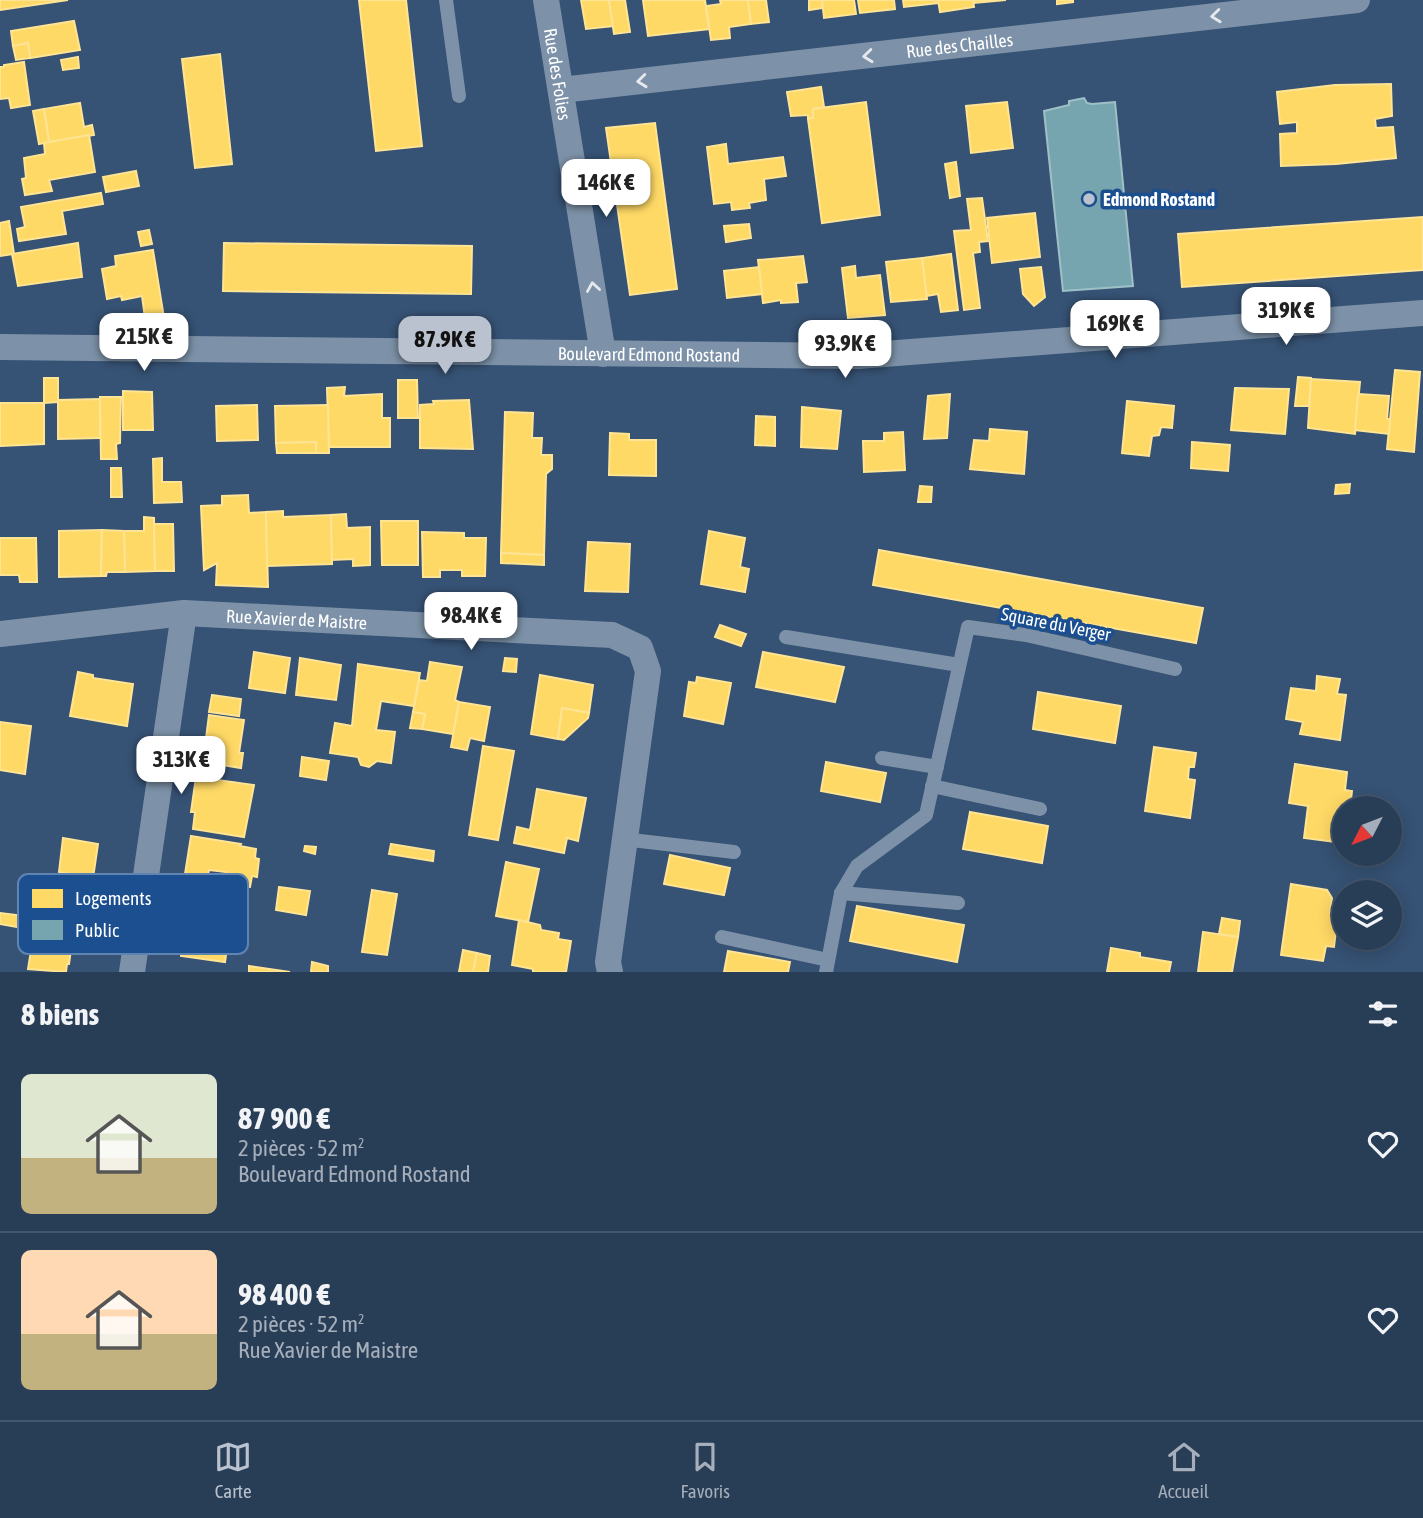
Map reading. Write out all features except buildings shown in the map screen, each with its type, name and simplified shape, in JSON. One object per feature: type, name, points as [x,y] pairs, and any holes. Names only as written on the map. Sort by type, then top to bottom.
[{"type":"street","name":"Rue des Folies","points":[[546,0],[603,355]]},
{"type":"street","name":"Rue des Chailles","points":[[561,90],[1357,0]]},
{"type":"street","name":"Boulevard Edmond Rostand","points":[[0,347],[858,356],[1423,313]]},
{"type":"street","name":"Rue Xavier de Maistre","points":[[0,634],[184,613],[612,635],[640,648],[648,671],[607,962],[610,972]]},
{"type":"street","points":[[146,874],[184,613]]},
{"type":"street","points":[[132,972],[135,954]]},
{"type":"lane","points":[[446,0],[458,96]]},
{"type":"lane","name":"Square du Verger","points":[[722,937],[827,966],[841,893],[857,866],[926,815],[968,627],[1026,635],[1175,669]]},
{"type":"lane","points":[[786,637],[959,665]]},
{"type":"lane","points":[[882,758],[937,767]]},
{"type":"lane","points":[[932,786],[1040,809]]},
{"type":"lane","points":[[623,839],[734,852]]},
{"type":"lane","points":[[841,893],[958,903]]},
{"type":"place","name":"Edmond Rostand","points":[[1089,199]]}]
